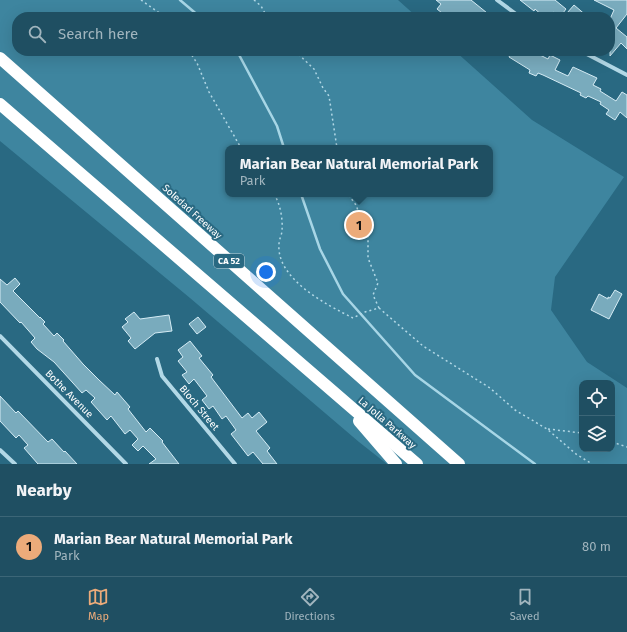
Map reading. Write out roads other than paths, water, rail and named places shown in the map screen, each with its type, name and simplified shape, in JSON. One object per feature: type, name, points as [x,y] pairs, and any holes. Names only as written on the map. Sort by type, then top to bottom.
[{"type":"highway","name":"Soledad Freeway","points":[[0,58],[458,464]]},
{"type":"highway","points":[[0,104],[342,400],[367,432],[396,464]]},
{"type":"highway","name":"La Jolla Parkway","points":[[342,400],[417,464]]},
{"type":"street","points":[[497,0],[513,12]]},
{"type":"street","points":[[591,56],[627,75]]},
{"type":"street","name":"Bothe Avenue","points":[[0,336],[126,464]]},
{"type":"street","name":"Bloch Street","points":[[157,359],[162,376],[235,464]]},
{"type":"street","points":[[0,450],[15,464]]},
{"type":"waterway","points":[[180,0],[194,12]]},
{"type":"waterway","points":[[240,56],[277,126],[283,145]]},
{"type":"waterway","points":[[302,197],[320,249],[343,294],[415,375],[535,464]]},
{"type":"place","name":"Marian Bear Natural Memorial Park","points":[[359,225]]}]
